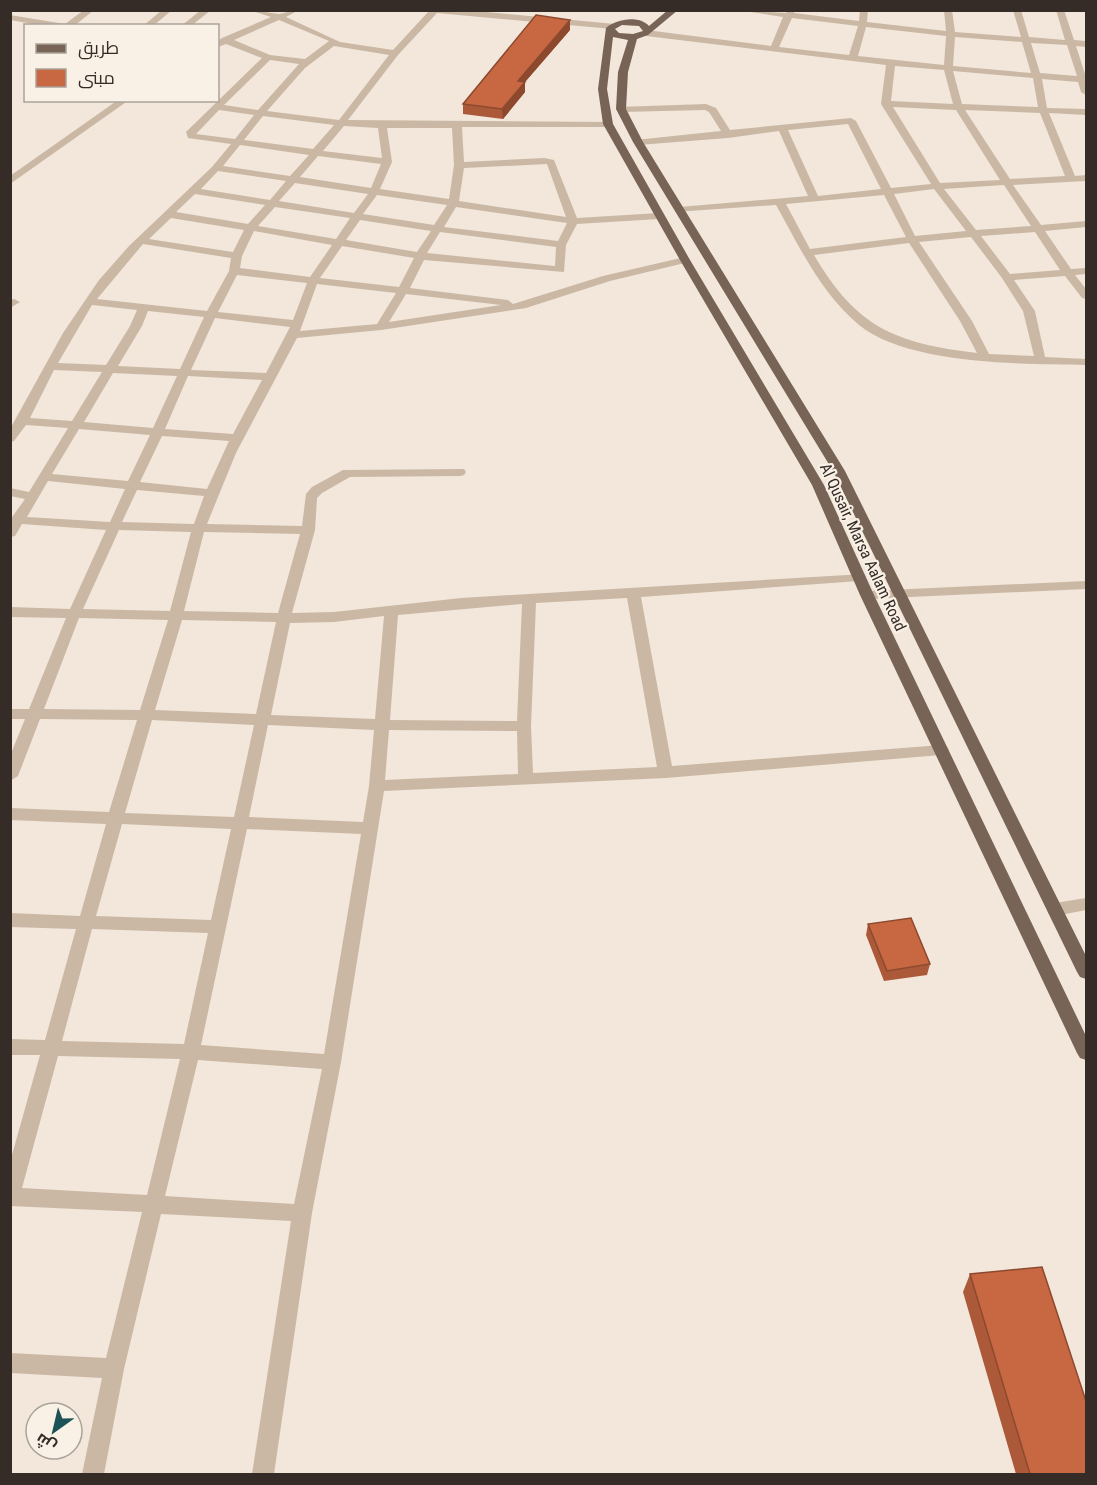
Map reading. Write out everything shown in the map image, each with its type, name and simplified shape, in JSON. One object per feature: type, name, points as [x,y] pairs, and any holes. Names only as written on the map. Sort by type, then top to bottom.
[{"type":"main road","points":[[647,32],[646,26],[637,22],[626,21],[611,28],[621,36],[633,37],[647,32],[674,10]]},
{"type":"main road","name":"Al Qusair, Marsa Aalam Road","points":[[611,28],[601,86],[601,104],[608,124],[685,261],[818,485],[867,595],[1086,1053]]},
{"type":"main road","points":[[621,109],[623,72],[633,37]]},
{"type":"main road","name":"Al Qusair, Marsa Aalam Road","points":[[621,109],[638,142],[839,471],[1086,972]]},
{"type":"street","points":[[71,24],[90,10]]},
{"type":"street","points":[[150,24],[168,10]]},
{"type":"street","points":[[188,24],[207,10]]},
{"type":"street","points":[[10,438],[24,421],[51,366],[89,301],[108,276],[216,168],[304,62],[336,41],[279,17],[253,10]]},
{"type":"street","points":[[223,39],[295,10]]},
{"type":"street","points":[[741,10],[951,34],[1086,44]]},
{"type":"street","points":[[853,58],[863,24],[864,10]]},
{"type":"street","points":[[948,10],[951,34],[948,68],[958,106],[1037,228],[1086,296]]},
{"type":"street","points":[[1017,10],[1037,77],[1042,110],[1071,178]]},
{"type":"street","points":[[1060,10],[1085,80],[1086,92]]},
{"type":"street","points":[[10,776],[74,614],[132,485],[186,374],[211,314],[234,271],[237,256],[250,229],[341,123],[395,53],[432,11],[611,28]]},
{"type":"street","points":[[774,48],[790,14]]},
{"type":"street","points":[[10,17],[51,24]]},
{"type":"street","points":[[647,32],[891,63],[1085,80]]},
{"type":"street","points":[[223,39],[268,57],[304,62]]},
{"type":"street","points":[[333,43],[395,53]]},
{"type":"street","points":[[268,57],[191,132],[190,136],[387,162]]},
{"type":"street","points":[[891,63],[886,104],[937,186],[1007,277],[1029,312],[1040,359]]},
{"type":"street","points":[[10,181],[122,102]]},
{"type":"street","points":[[886,104],[1086,112]]},
{"type":"street","points":[[217,107],[341,123],[382,125],[608,124]]},
{"type":"street","points":[[621,109],[706,107],[714,110],[728,135]]},
{"type":"street","points":[[638,142],[728,135],[851,121],[912,239],[966,321],[985,357]]},
{"type":"street","points":[[302,1213],[10,1196],[115,819],[177,615],[198,529],[238,438],[296,330],[313,280],[375,190],[387,162],[382,125]]},
{"type":"street","points":[[381,327],[404,290],[420,256],[453,204],[459,165],[457,126]]},
{"type":"street","points":[[783,129],[814,200]]},
{"type":"street","points":[[459,165],[551,162],[573,221],[561,245],[560,270],[564,291]]},
{"type":"street","points":[[216,168],[573,221],[659,216]]},
{"type":"street","points":[[679,210],[814,200],[937,186],[1086,177]]},
{"type":"street","points":[[194,191],[439,229],[561,245]]},
{"type":"street","points":[[779,201],[833,291],[872,329],[908,344],[985,357],[1086,362]]},
{"type":"street","points":[[168,214],[420,256],[560,270]]},
{"type":"street","points":[[808,252],[912,239],[1086,224]]},
{"type":"street","points":[[143,241],[237,256]]},
{"type":"street","points":[[89,301],[211,314],[296,330],[381,327],[526,305],[606,278],[685,261]]},
{"type":"street","points":[[234,271],[526,305]]},
{"type":"street","points":[[1007,277],[1086,271]]},
{"type":"street","points":[[10,533],[136,326],[144,306]]},
{"type":"street","points":[[51,366],[270,377]]},
{"type":"street","points":[[24,421],[238,438]]},
{"type":"street","points":[[93,1474],[114,1369],[152,1204],[191,1052],[284,618],[308,531],[311,497],[317,490],[348,473],[460,472]]},
{"type":"street","points":[[44,477],[212,493]]},
{"type":"street","points":[[10,492],[32,496]]},
{"type":"street","points":[[17,520],[113,526],[308,531]]},
{"type":"street","points":[[10,612],[334,617],[461,603],[859,577]]},
{"type":"street","points":[[867,595],[1086,585]]},
{"type":"street","points":[[633,593],[666,772]]},
{"type":"street","points":[[526,780],[524,726],[529,600]]},
{"type":"street","points":[[263,1474],[302,1213],[332,1062],[378,786],[391,610]]},
{"type":"street","points":[[10,714],[145,715],[262,722],[384,725],[524,726]]},
{"type":"street","points":[[378,786],[666,772],[941,750]]},
{"type":"street","points":[[10,814],[370,828]]},
{"type":"street","points":[[1055,909],[1086,904]]},
{"type":"street","points":[[10,920],[218,927]]},
{"type":"street","points":[[10,1047],[191,1052],[332,1062]]},
{"type":"street","points":[[10,1363],[114,1369]]},
{"type":"building","points":[[536,15],[570,20],[518,81],[525,82],[502,109],[463,104]]},
{"type":"building","points":[[911,918],[930,964],[887,971],[868,924]]},
{"type":"building","points":[[1042,1267],[1086,1401],[1086,1474],[1030,1474],[970,1274]]}]
